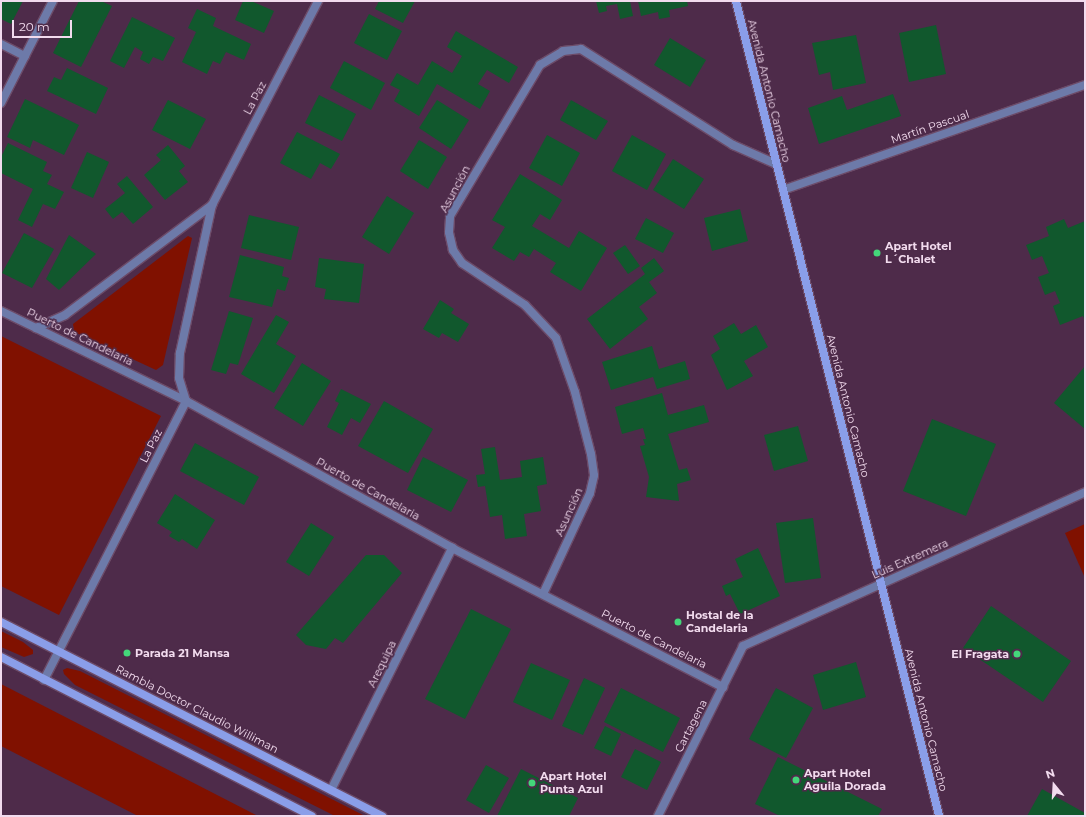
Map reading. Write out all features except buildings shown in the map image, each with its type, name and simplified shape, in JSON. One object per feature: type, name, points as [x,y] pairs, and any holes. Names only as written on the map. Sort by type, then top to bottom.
[{"type":"street","points":[[1,103],[52,1]]},
{"type":"street","name":"La Paz","points":[[44,680],[186,401],[179,378],[180,353],[212,205],[318,1]]},
{"type":"street","name":"Avenida Antonio Camacho","points":[[736,1],[939,816]]},
{"type":"street","points":[[1,44],[25,56]]},
{"type":"street","name":"Asunción","points":[[543,594],[590,493],[594,475],[591,454],[575,392],[556,338],[525,305],[462,263],[453,250],[449,232],[450,216],[540,65],[563,51],[581,49],[733,146],[776,164]]},
{"type":"street","name":"Martín Pascual","points":[[782,190],[1085,85]]},
{"type":"street","name":"La Paz","points":[[36,328],[65,315],[212,205]]},
{"type":"street","name":"Puerto de Candelaria","points":[[1,311],[186,401],[452,548],[723,687]]},
{"type":"street","name":"Luis Extremera","points":[[743,646],[1085,492]]},
{"type":"street","name":"Arequipa","points":[[331,790],[452,548]]},
{"type":"street","name":"Rambla Doctor Claudio Williman","points":[[1,622],[382,816]]},
{"type":"street","name":"Cartagena","points":[[658,816],[743,646]]},
{"type":"street","points":[[1,657],[312,816]]},
{"type":"shaded area","points":[[188,236],[192,238],[163,365],[156,370],[74,332],[73,324]]},
{"type":"shaded area","points":[[1,336],[161,416],[59,615],[1,586]]},
{"type":"shaded area","points":[[1085,524],[1085,578],[1065,533]]},
{"type":"shaded area","points":[[1,631],[23,642],[33,650],[33,654],[24,657],[1,647]]},
{"type":"shaded area","points":[[67,668],[80,671],[365,816],[335,816],[75,685],[64,674],[63,670]]},
{"type":"shaded area","points":[[1,684],[258,816],[138,816],[1,746]]},
{"type":"place","name":"Apart Hotel L´Chalet","points":[[877,253]]},
{"type":"place","name":"Hostal de la Candelaria","points":[[678,622]]},
{"type":"place","name":"Parada 21 Mansa","points":[[127,653]]},
{"type":"place","name":"El Fragata","points":[[1017,654]]},
{"type":"place","name":"Apart Hotel Aguila Dorada","points":[[796,780]]},
{"type":"place","name":"Apart Hotel Punta Azul","points":[[532,783]]}]
